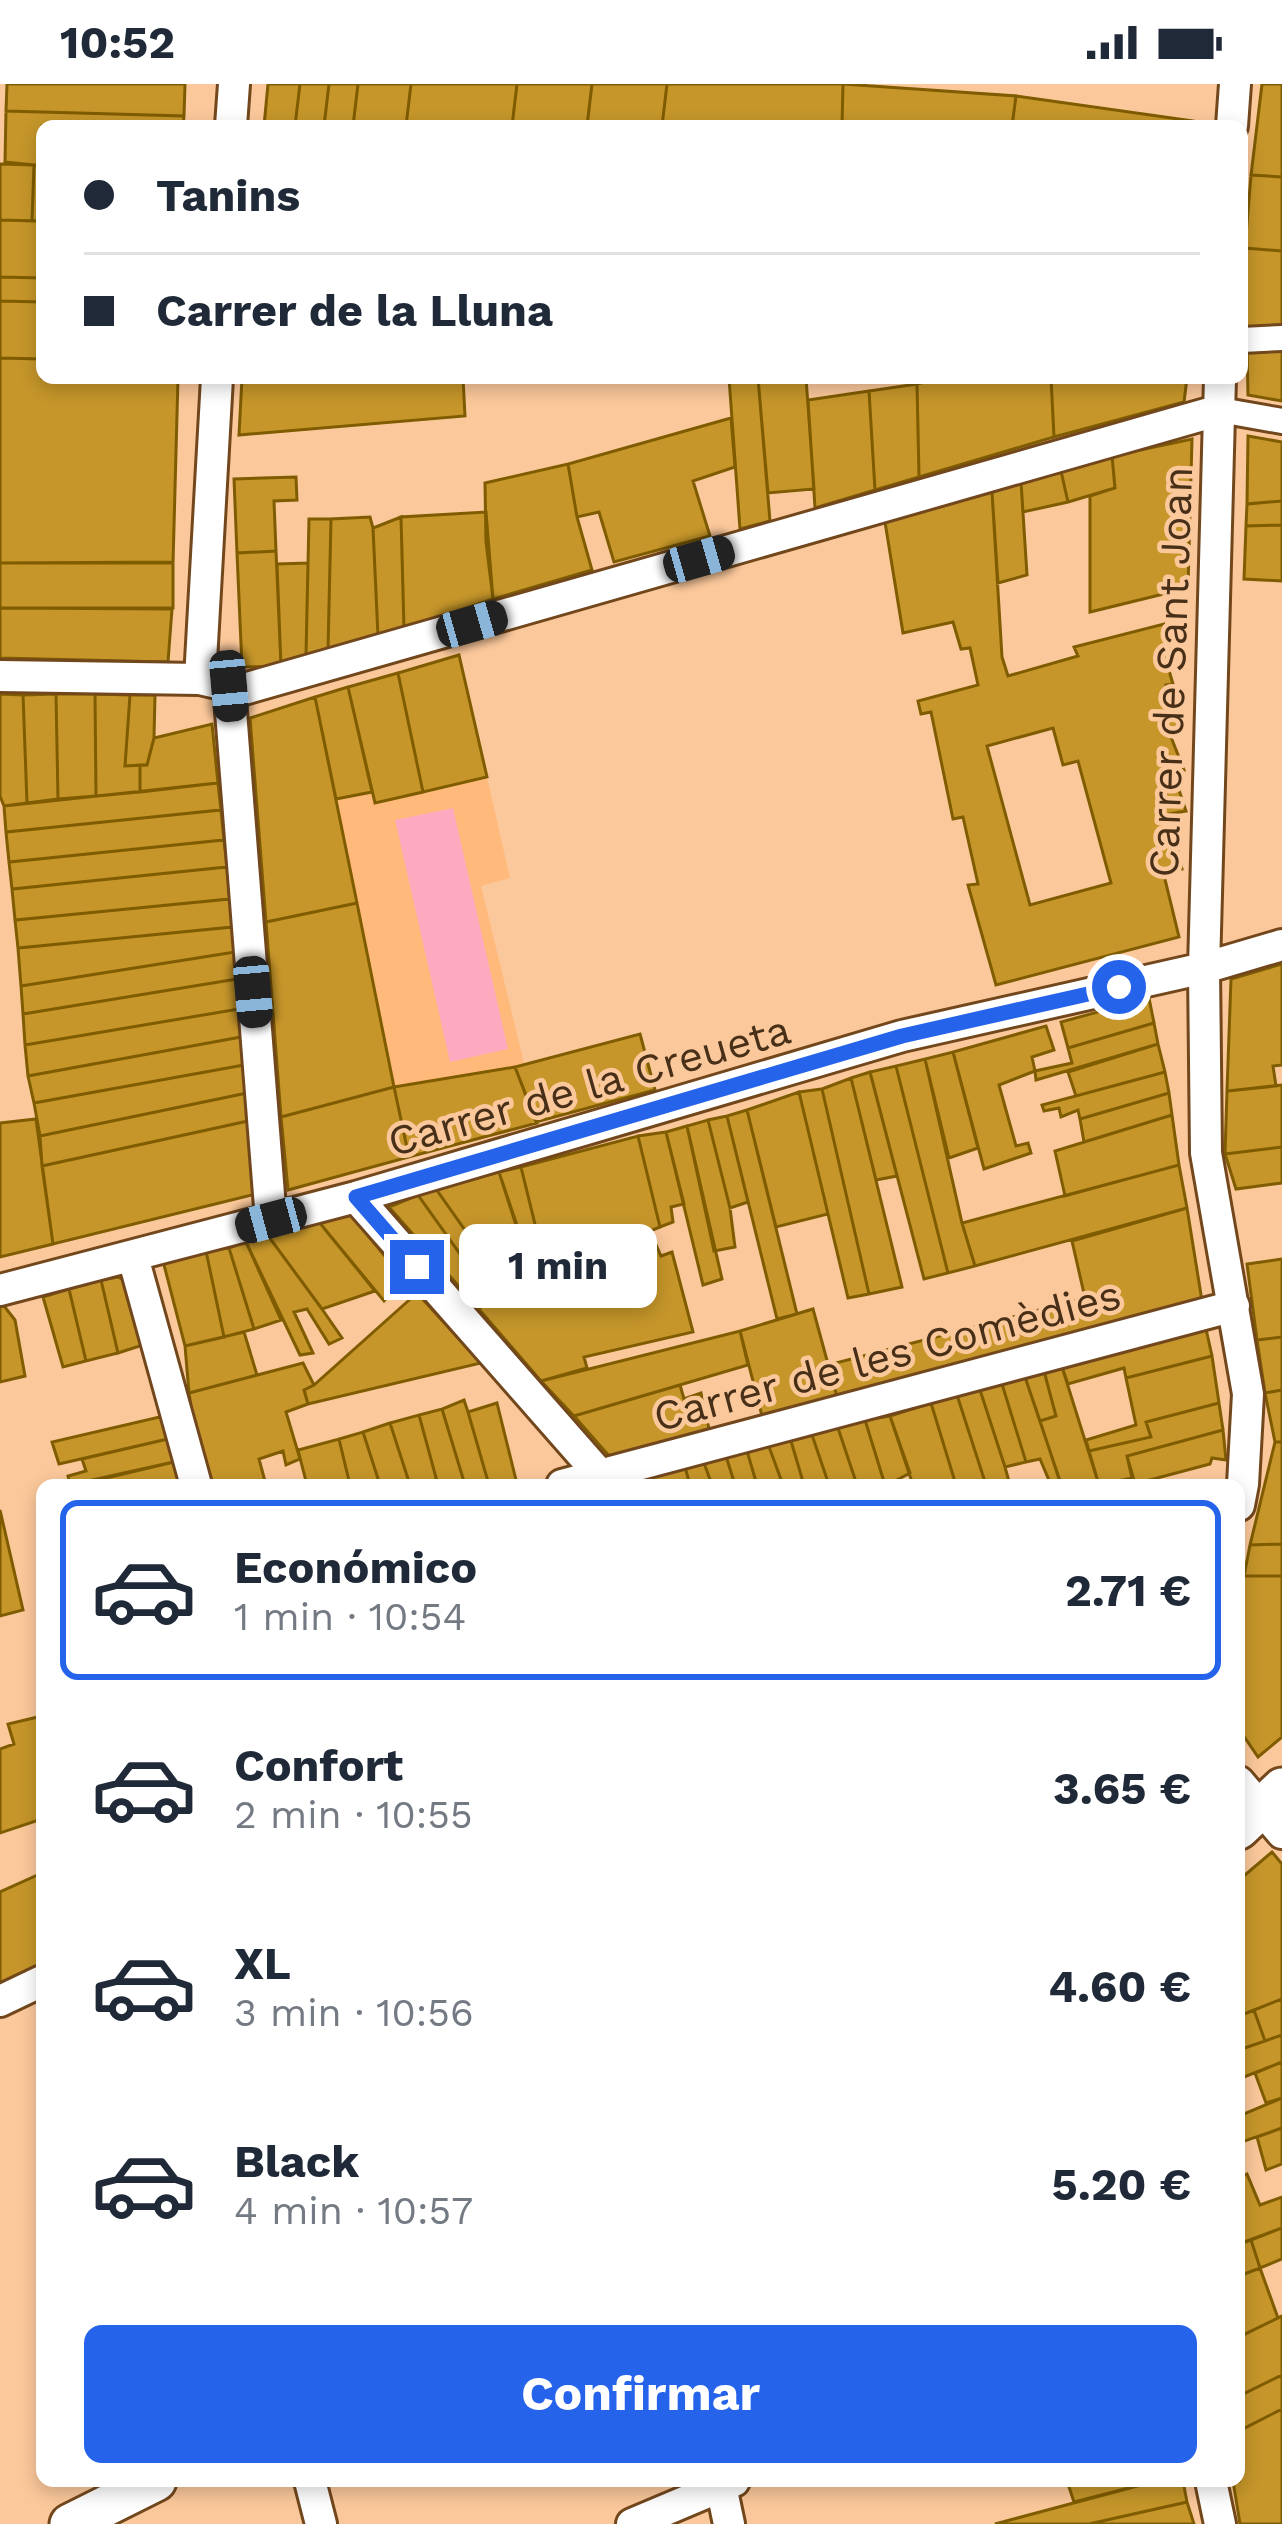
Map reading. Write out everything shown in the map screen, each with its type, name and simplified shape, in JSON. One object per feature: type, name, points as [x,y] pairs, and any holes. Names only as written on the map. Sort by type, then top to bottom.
[{"type":"street","points":[[231,120],[234,84]]},
{"type":"street","points":[[1232,120],[1235,84]]},
{"type":"street","points":[[1248,340],[1282,338]]},
{"type":"street","points":[[217,384],[215,682],[271,1220]]},
{"type":"street","name":"Carrer de Sant Joan","points":[[1220,384],[1204,968],[1206,1153],[1248,1394],[1243,1479]]},
{"type":"street","points":[[0,676],[215,682],[244,689],[1220,410],[1282,421]]},
{"type":"street","name":"Carrer de la Creueta","points":[[0,1290],[356,1197],[902,1036],[1204,968],[1282,945]]},
{"type":"street","points":[[356,1197],[604,1479]]},
{"type":"street","points":[[133,1257],[194,1479]]},
{"type":"street","name":"Carrer de les Comèdies","points":[[609,1479],[1234,1306]]},
{"type":"street","points":[[0,2001],[36,1984]]},
{"type":"street","points":[[70,2524],[144,2487]]},
{"type":"street","points":[[312,2487],[322,2524]]},
{"type":"street","points":[[632,2524],[716,2487]]},
{"type":"street","points":[[725,2487],[730,2524]]},
{"type":"street","points":[[1212,2487],[1220,2524]]},
{"type":"shaded area","points":[[459,655],[510,878],[481,886],[524,1063],[394,1087],[315,697]]},
{"type":"shaded area","points":[[453,808],[508,1049],[450,1062],[395,820]]},
{"type":"building","points":[[7,84],[185,84],[184,116],[6,111]]},
{"type":"building","points":[[268,84],[300,84],[296,120],[265,120]]},
{"type":"building","points":[[300,84],[329,84],[325,120],[296,120]]},
{"type":"building","points":[[329,84],[358,84],[354,120],[325,120]]},
{"type":"building","points":[[358,84],[411,84],[407,120],[354,120]]},
{"type":"building","points":[[411,84],[517,84],[513,120],[407,120]]},
{"type":"building","points":[[517,84],[592,84],[588,120],[513,120]]},
{"type":"building","points":[[592,84],[667,84],[663,120],[588,120]]},
{"type":"building","points":[[667,84],[843,84],[842,120],[663,120]]},
{"type":"building","points":[[843,84],[1016,96],[1013,120],[842,120]]},
{"type":"building","points":[[1262,84],[1282,84],[1282,177],[1251,175]]},
{"type":"building","points":[[1016,96],[1186,120],[1013,120]]},
{"type":"building","points":[[6,111],[184,116],[184,120],[36,120],[36,165],[5,162]]},
{"type":"building","points":[[0,164],[34,165],[32,221],[0,220]]},
{"type":"building","points":[[34,165],[36,165],[36,221],[32,221]]},
{"type":"building","points":[[1251,175],[1282,177],[1282,251],[1248,248]]},
{"type":"building","points":[[0,220],[36,221],[36,278],[0,277]]},
{"type":"building","points":[[1248,248],[1282,251],[1282,327],[1248,327]]},
{"type":"building","points":[[0,277],[36,278],[36,302],[0,301]]},
{"type":"building","points":[[0,301],[36,302],[36,359],[0,358]]},
{"type":"building","points":[[1248,349],[1282,350],[1282,401],[1248,395]]},
{"type":"building","points":[[0,358],[36,359],[36,384],[178,384],[173,563],[0,563]]},
{"type":"building","points":[[242,384],[463,384],[465,416],[239,435]]},
{"type":"building","points":[[729,384],[759,384],[770,521],[740,529]]},
{"type":"building","points":[[759,384],[806,384],[814,489],[768,493]]},
{"type":"building","points":[[917,384],[1051,384],[1054,437],[919,477]]},
{"type":"building","points":[[917,384],[919,477],[875,490],[869,391]]},
{"type":"building","points":[[1051,384],[1186,384],[1184,402],[1054,437]]},
{"type":"building","points":[[869,391],[875,490],[815,508],[808,400]]},
{"type":"building","points":[[731,418],[735,467],[693,481],[710,536],[614,562],[599,512],[577,517],[568,464]]},
{"type":"building","points":[[1248,436],[1282,442],[1282,501],[1247,504]]},
{"type":"building","points":[[1192,439],[1188,588],[1090,612],[1090,496],[1115,488],[1112,456]]},
{"type":"building","points":[[1112,456],[1115,488],[1068,502],[1061,471]]},
{"type":"building","points":[[568,464],[592,570],[493,599],[485,483]]},
{"type":"building","points":[[1061,471],[1068,502],[1023,512],[1021,482]]},
{"type":"building","points":[[296,477],[297,500],[274,501],[276,551],[237,553],[234,479]]},
{"type":"building","points":[[1021,482],[1027,575],[998,583],[992,492]]},
{"type":"building","points":[[992,492],[1002,657],[1008,676],[1078,656],[1074,647],[1164,624],[1171,649],[1163,650],[1173,684],[1166,685],[1180,728],[1169,732],[1184,770],[1173,772],[1186,811],[1169,814],[1182,869],[1163,871],[1179,937],[996,985],[968,885],[978,884],[963,817],[953,819],[931,712],[921,714],[918,701],[978,685],[970,648],[961,649],[953,622],[903,633],[885,522]],"holes":[[[1053,728],[1063,765],[1078,761],[1111,883],[1030,905],[987,746]]]},
{"type":"building","points":[[1282,501],[1282,525],[1246,526],[1247,504]]},
{"type":"building","points":[[486,512],[493,599],[404,629],[401,517]]},
{"type":"building","points":[[370,517],[378,636],[328,650],[331,519]]},
{"type":"building","points":[[401,517],[404,629],[378,636],[373,528]]},
{"type":"building","points":[[309,519],[331,519],[328,650],[306,655]]},
{"type":"building","points":[[1282,525],[1282,581],[1244,579],[1246,526]]},
{"type":"building","points":[[276,551],[281,666],[242,667],[237,553]]},
{"type":"building","points":[[173,562],[173,608],[0,608],[0,563]]},
{"type":"building","points":[[308,563],[306,655],[281,666],[277,564]]},
{"type":"building","points":[[0,608],[172,609],[168,662],[0,658]]},
{"type":"building","points":[[459,655],[487,777],[423,792],[398,673]]},
{"type":"building","points":[[398,673],[423,792],[375,803],[348,687]]},
{"type":"building","points":[[348,687],[372,792],[336,799],[315,697]]},
{"type":"building","points":[[0,694],[23,695],[27,803],[4,806],[0,796]]},
{"type":"building","points":[[56,694],[95,694],[96,796],[58,799]]},
{"type":"building","points":[[56,694],[58,799],[27,803],[23,695]]},
{"type":"building","points":[[95,694],[130,695],[125,766],[140,765],[140,792],[96,796]]},
{"type":"building","points":[[130,695],[155,695],[154,738],[147,765],[125,766]]},
{"type":"building","points":[[315,697],[357,903],[266,922],[250,718]]},
{"type":"building","points":[[212,724],[218,783],[140,792],[140,765],[147,765],[154,738]]},
{"type":"building","points":[[218,783],[221,810],[6,832],[4,806]]},
{"type":"building","points":[[221,810],[224,840],[9,862],[6,832]]},
{"type":"building","points":[[224,840],[227,867],[12,889],[9,862]]},
{"type":"building","points":[[227,867],[230,899],[15,920],[12,889]]},
{"type":"building","points":[[230,899],[233,927],[18,948],[15,920]]},
{"type":"building","points":[[357,903],[394,1087],[281,1117],[266,922]]},
{"type":"building","points":[[233,927],[235,952],[21,986],[18,948]]},
{"type":"building","points":[[235,952],[237,979],[23,1014],[21,986]]},
{"type":"building","points":[[1282,964],[1282,1065],[1273,1066],[1276,1086],[1227,1091],[1231,979]]},
{"type":"building","points":[[237,979],[239,1009],[25,1045],[23,1014]]},
{"type":"building","points":[[1149,998],[1154,1023],[1068,1048],[1061,1022]]},
{"type":"building","points":[[239,1009],[241,1037],[28,1076],[25,1045]]},
{"type":"building","points":[[1154,1023],[1158,1044],[1036,1080],[1035,1071],[1072,1063],[1068,1048]]},
{"type":"building","points":[[1046,1026],[1054,1050],[1032,1057],[1035,1071],[999,1085],[1016,1146],[1028,1143],[1031,1153],[984,1169],[953,1052]]},
{"type":"building","points":[[640,1034],[655,1090],[536,1122],[515,1067]]},
{"type":"building","points":[[241,1037],[244,1065],[34,1103],[28,1076]]},
{"type":"building","points":[[1158,1044],[1165,1072],[1076,1096],[1068,1072]]},
{"type":"building","points":[[953,1052],[978,1148],[949,1158],[925,1059]]},
{"type":"building","points":[[925,1059],[975,1266],[948,1273],[896,1066]]},
{"type":"building","points":[[244,1065],[247,1093],[40,1136],[34,1103]]},
{"type":"building","points":[[896,1066],[948,1273],[924,1279],[870,1072]]},
{"type":"building","points":[[515,1067],[537,1123],[409,1157],[394,1087]]},
{"type":"building","points":[[870,1072],[897,1176],[876,1180],[851,1078]]},
{"type":"building","points":[[1165,1072],[1169,1093],[1080,1119],[1078,1110],[1061,1117],[1059,1108],[1044,1111],[1042,1105]]},
{"type":"building","points":[[851,1078],[902,1287],[869,1294],[822,1089]]},
{"type":"building","points":[[1282,1085],[1282,1147],[1225,1154],[1227,1091]]},
{"type":"building","points":[[394,1087],[409,1157],[288,1190],[281,1117]]},
{"type":"building","points":[[822,1089],[869,1294],[848,1298],[799,1092]]},
{"type":"building","points":[[799,1092],[828,1214],[776,1227],[747,1110]]},
{"type":"building","points":[[247,1093],[248,1121],[42,1166],[40,1136]]},
{"type":"building","points":[[1169,1093],[1172,1115],[1084,1142],[1080,1119]]},
{"type":"building","points":[[747,1110],[797,1314],[777,1319],[727,1116]]},
{"type":"building","points":[[1172,1115],[1179,1165],[1065,1196],[1055,1151]]},
{"type":"building","points":[[727,1116],[748,1202],[730,1208],[708,1120]]},
{"type":"building","points":[[36,1119],[53,1244],[0,1257],[0,1123]]},
{"type":"building","points":[[708,1120],[735,1247],[714,1251],[687,1126]]},
{"type":"building","points":[[248,1121],[256,1194],[53,1244],[42,1166]]},
{"type":"building","points":[[687,1126],[722,1279],[703,1285],[666,1132]]},
{"type":"building","points":[[666,1132],[684,1204],[671,1207],[673,1222],[660,1227],[638,1136]]},
{"type":"building","points":[[638,1136],[660,1227],[650,1231],[661,1256],[672,1252],[693,1332],[584,1357],[587,1368],[541,1381],[478,1308],[603,1271],[599,1242],[544,1261],[521,1167]]},
{"type":"building","points":[[1282,1147],[1282,1183],[1236,1189],[1225,1154]]},
{"type":"building","points":[[1179,1165],[1187,1208],[975,1266],[962,1223]]},
{"type":"building","points":[[521,1167],[544,1261],[530,1264],[499,1172]]},
{"type":"building","points":[[499,1172],[537,1291],[513,1298],[501,1280],[517,1270],[504,1237],[479,1250],[436,1189]]},
{"type":"building","points":[[436,1189],[513,1298],[495,1303],[418,1195]]},
{"type":"building","points":[[418,1195],[495,1303],[478,1308],[389,1207]]},
{"type":"building","points":[[1187,1208],[1202,1301],[837,1397],[828,1365],[1085,1298],[1072,1241]]},
{"type":"building","points":[[351,1215],[403,1278],[384,1301],[319,1222]]},
{"type":"building","points":[[319,1222],[375,1291],[322,1309],[269,1237]]},
{"type":"building","points":[[269,1237],[342,1338],[329,1344],[307,1309],[294,1312],[313,1353],[300,1355],[246,1242]]},
{"type":"building","points":[[246,1242],[281,1320],[254,1329],[229,1248]]},
{"type":"building","points":[[229,1248],[254,1329],[224,1337],[206,1251]]},
{"type":"building","points":[[206,1251],[224,1337],[185,1346],[163,1261]]},
{"type":"building","points":[[1282,1259],[1282,1337],[1257,1340],[1247,1264]]},
{"type":"building","points":[[118,1277],[135,1286],[149,1343],[118,1353],[101,1280]]},
{"type":"building","points":[[101,1280],[118,1353],[86,1361],[69,1289]]},
{"type":"building","points":[[69,1289],[86,1361],[63,1367],[43,1297]]},
{"type":"building","points":[[417,1293],[481,1363],[308,1404],[304,1390]]},
{"type":"building","points":[[0,1307],[15,1320],[25,1376],[0,1382]]},
{"type":"building","points":[[813,1309],[837,1397],[762,1416],[740,1331]]},
{"type":"building","points":[[1206,1329],[1212,1356],[1126,1378],[1124,1368],[1068,1384],[1062,1367]]},
{"type":"building","points":[[740,1331],[748,1365],[574,1416],[541,1381]]},
{"type":"building","points":[[244,1332],[257,1375],[189,1393],[185,1346]]},
{"type":"building","points":[[1282,1337],[1282,1390],[1265,1393],[1257,1340]]},
{"type":"building","points":[[1212,1356],[1219,1403],[1146,1422],[1151,1437],[1089,1451],[1086,1440],[1136,1425],[1126,1378]]},
{"type":"building","points":[[303,1363],[314,1385],[304,1390],[308,1404],[286,1412],[300,1459],[286,1465],[283,1451],[259,1459],[264,1479],[208,1479],[189,1393]]},
{"type":"building","points":[[1062,1367],[1097,1479],[1059,1479],[1040,1421],[1056,1416],[1044,1371]]},
{"type":"building","points":[[1044,1371],[1056,1416],[1040,1421],[1025,1377]]},
{"type":"building","points":[[1025,1377],[1059,1479],[1048,1479],[1040,1459],[1026,1462],[1002,1384]]},
{"type":"building","points":[[1002,1384],[1026,1462],[1005,1467],[980,1390]]},
{"type":"building","points":[[680,1385],[684,1399],[701,1393],[709,1429],[610,1457],[574,1416]]},
{"type":"building","points":[[980,1390],[1008,1479],[984,1479],[957,1395]]},
{"type":"building","points":[[1282,1390],[1282,1442],[1275,1442],[1265,1393]]},
{"type":"building","points":[[957,1395],[984,1479],[954,1479],[931,1403]]},
{"type":"building","points":[[464,1400],[487,1479],[463,1479],[442,1409]]},
{"type":"building","points":[[497,1403],[516,1479],[487,1479],[468,1412]]},
{"type":"building","points":[[931,1403],[954,1479],[911,1479],[890,1416]]},
{"type":"building","points":[[1219,1403],[1223,1430],[1127,1456],[1132,1478],[1097,1479],[1089,1451],[1151,1437],[1146,1422]]},
{"type":"building","points":[[442,1409],[463,1479],[436,1479],[419,1415]]},
{"type":"building","points":[[168,1415],[172,1438],[59,1464],[52,1442]]},
{"type":"building","points":[[419,1415],[436,1479],[408,1479],[390,1423]]},
{"type":"building","points":[[890,1416],[910,1473],[883,1479],[865,1420]]},
{"type":"building","points":[[865,1420],[883,1479],[855,1479],[838,1428]]},
{"type":"building","points":[[390,1423],[408,1479],[378,1479],[363,1432]]},
{"type":"building","points":[[838,1428],[855,1479],[827,1479],[812,1435]]},
{"type":"building","points":[[1223,1430],[1226,1460],[1212,1458],[1210,1464],[1154,1479],[1134,1479],[1127,1456]]},
{"type":"building","points":[[363,1432],[378,1479],[349,1479],[339,1439]]},
{"type":"building","points":[[812,1435],[827,1479],[802,1479],[791,1441]]},
{"type":"building","points":[[172,1438],[178,1461],[97,1479],[69,1479],[86,1471],[82,1459]]},
{"type":"building","points":[[339,1439],[349,1479],[305,1479],[298,1450]]},
{"type":"building","points":[[791,1441],[802,1479],[781,1479],[768,1444]]},
{"type":"building","points":[[1275,1442],[1282,1442],[1282,1544],[1250,1545]]},
{"type":"building","points":[[768,1444],[781,1479],[755,1479],[747,1451]]},
{"type":"building","points":[[747,1451],[755,1479],[733,1479],[726,1456]]},
{"type":"building","points":[[726,1456],[733,1479],[710,1479],[704,1463]]},
{"type":"building","points":[[178,1461],[182,1479],[102,1479]]},
{"type":"building","points":[[704,1463],[710,1479],[688,1479],[685,1467]]},
{"type":"building","points":[[685,1467],[688,1479],[645,1479]]},
{"type":"building","points":[[0,1510],[23,1610],[0,1616]]},
{"type":"building","points":[[1282,1544],[1282,1576],[1245,1576],[1250,1545]]},
{"type":"building","points":[[1245,1576],[1282,1576],[1282,1737],[1258,1757],[1245,1738]]},
{"type":"building","points":[[36,1717],[36,1821],[0,1833],[0,1749],[14,1744],[8,1724]]},
{"type":"building","points":[[1272,1852],[1282,1864],[1282,1999],[1245,2014],[1245,1875]]},
{"type":"building","points":[[36,1876],[36,1966],[0,1983],[0,1892]]},
{"type":"building","points":[[1282,1999],[1282,2035],[1265,2041],[1254,2010]]},
{"type":"building","points":[[1254,2010],[1265,2041],[1245,2048],[1245,2014]]},
{"type":"building","points":[[1282,2035],[1282,2062],[1245,2077],[1245,2048]]},
{"type":"building","points":[[1282,2062],[1282,2098],[1266,2103],[1255,2073]]},
{"type":"building","points":[[1282,2098],[1282,2128],[1245,2141],[1245,2113]]},
{"type":"building","points":[[1282,2128],[1282,2164],[1266,2170],[1257,2137]]},
{"type":"building","points":[[1245,2175],[1260,2205],[1282,2197],[1282,2228],[1245,2242]]},
{"type":"building","points":[[1282,2228],[1282,2259],[1260,2268],[1251,2240]]},
{"type":"building","points":[[1251,2240],[1260,2268],[1245,2274],[1245,2242]]},
{"type":"building","points":[[1260,2268],[1278,2318],[1245,2334],[1245,2274]]},
{"type":"building","points":[[1282,2316],[1282,2375],[1245,2393],[1245,2334]]},
{"type":"building","points":[[1282,2375],[1282,2409],[1245,2428],[1245,2393]]},
{"type":"building","points":[[1282,2409],[1282,2524],[1240,2524],[1234,2487],[1245,2487],[1245,2428]]},
{"type":"building","points":[[1069,2487],[1133,2487],[1074,2502]]},
{"type":"building","points":[[1134,2487],[1184,2487],[1187,2502],[1089,2524],[995,2524]]},
{"type":"building","points":[[1187,2502],[1194,2524],[1089,2524]]},
{"type":"route","points":[[417,1267],[356,1197],[902,1036],[1119,987]]}]
